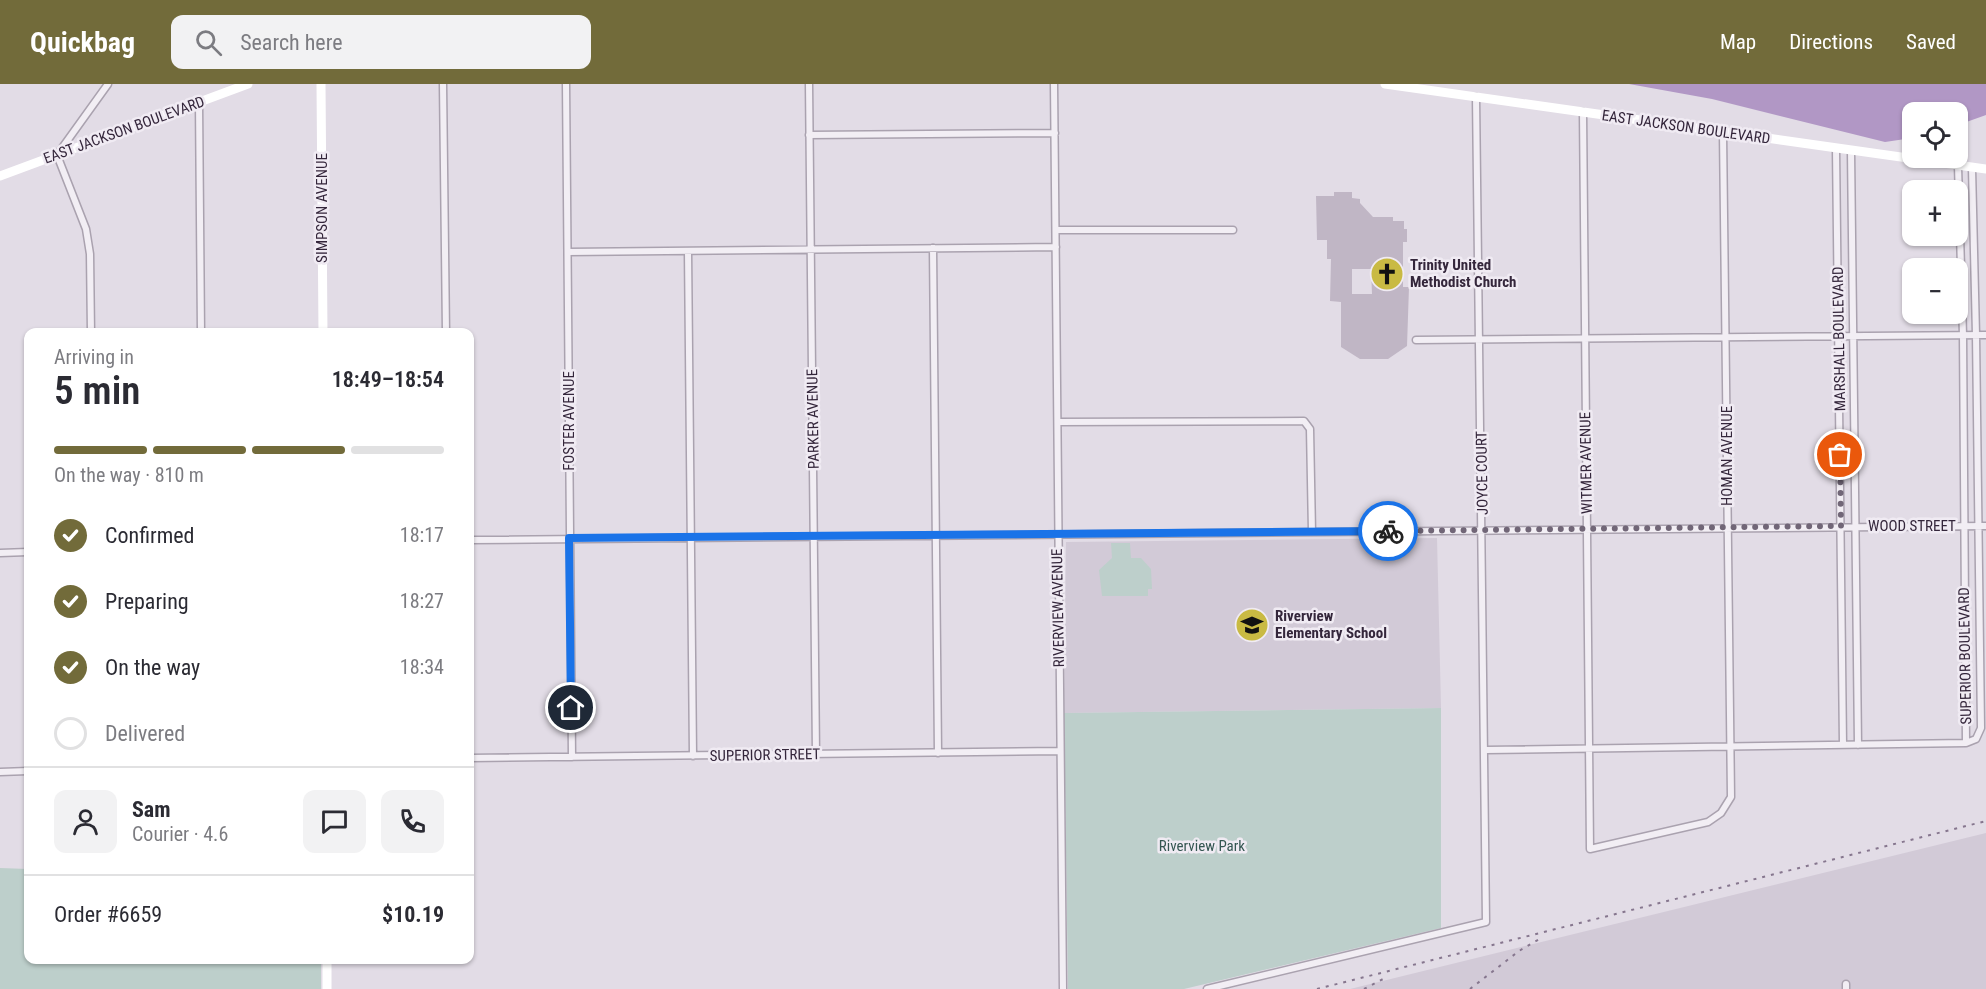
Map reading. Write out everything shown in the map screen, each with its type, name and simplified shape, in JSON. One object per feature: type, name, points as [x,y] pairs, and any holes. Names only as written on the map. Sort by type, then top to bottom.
[{"type":"main road","name":"EAST JACKSON BOULEVARD","points":[[0,176],[248,84]]},
{"type":"main road","name":"SIMPSON AVENUE","points":[[321,84],[323,328]]},
{"type":"main road","name":"EAST JACKSON BOULEVARD","points":[[1385,84],[1902,158]]},
{"type":"main road","name":"EAST JACKSON BOULEVARD","points":[[1968,167],[1986,169]]},
{"type":"main road","points":[[327,964],[327,989]]},
{"type":"street","points":[[91,328],[90,254],[86,229],[57,155],[108,84]]},
{"type":"street","points":[[443,84],[446,328]]},
{"type":"street","name":"FOSTER AVENUE","points":[[566,84],[572,757]]},
{"type":"street","name":"PARKER AVENUE","points":[[809,84],[816,754]]},
{"type":"street","name":"RIVERVIEW AVENUE","points":[[1054,84],[1063,989]]},
{"type":"street","name":"JOYCE COURT","points":[[1207,989],[1486,922],[1486,750],[1476,97]]},
{"type":"street","points":[[199,103],[201,328]]},
{"type":"street","name":"WITMER AVENUE","points":[[1583,112],[1590,849]]},
{"type":"street","points":[[809,135],[1055,133]]},
{"type":"street","name":"HOMAN AVENUE","points":[[1590,849],[1708,822],[1721,813],[1731,796],[1723,133]]},
{"type":"street","name":"MARSHALL BOULEVARD","points":[[1836,149],[1843,745]]},
{"type":"street","name":"MARSHALL BOULEVARD","points":[[1851,151],[1858,745]]},
{"type":"street","name":"SUPERIOR BOULEVARD","points":[[1958,168],[1963,335],[1966,743],[1976,739],[1981,728],[1972,168]]},
{"type":"street","points":[[1056,230],[1233,230]]},
{"type":"street","points":[[568,252],[1056,247]]},
{"type":"street","points":[[933,248],[938,753]]},
{"type":"street","points":[[688,251],[693,756]]},
{"type":"street","points":[[1416,340],[1986,335]]},
{"type":"street","points":[[1058,422],[1304,421],[1310,429],[1312,532]]},
{"type":"street","name":"WOOD STREET","points":[[474,540],[692,536],[1986,526]]},
{"type":"street","points":[[0,553],[24,552]]},
{"type":"street","points":[[1486,750],[1966,743]]},
{"type":"street","name":"SUPERIOR STREET","points":[[474,758],[1060,751]]},
{"type":"street","points":[[0,772],[24,771]]},
{"type":"shaded area","points":[[1629,84],[1986,84],[1986,115],[1968,121],[1968,102],[1902,102],[1902,139],[1885,142],[1712,99]]},
{"type":"shaded area","name":"Riverview Elementary School","points":[[1437,538],[1441,708],[1064,713],[1066,542]]},
{"type":"shaded area","points":[[1986,833],[1986,989],[1350,989]]},
{"type":"green space","points":[[1111,543],[1130,543],[1131,558],[1141,558],[1151,569],[1152,589],[1148,589],[1148,596],[1102,596],[1099,570],[1112,558]]},
{"type":"green space","name":"Riverview Park","points":[[1441,708],[1441,928],[1184,989],[1068,989],[1064,713]]},
{"type":"green space","points":[[0,868],[24,869],[24,964],[321,964],[321,989],[0,989]]},
{"type":"building","name":"Trinity United Methodist Church","points":[[1334,192],[1352,192],[1352,198],[1360,199],[1360,203],[1373,217],[1393,217],[1393,221],[1404,221],[1404,229],[1407,229],[1407,242],[1403,242],[1403,287],[1409,287],[1407,346],[1388,359],[1360,359],[1341,347],[1341,302],[1330,301],[1331,259],[1327,259],[1327,240],[1317,240],[1316,196],[1334,196]],"holes":[[[1352,269],[1371,269],[1372,294],[1352,294]]]},
{"type":"railway","points":[[1317,989],[1986,821]]},
{"type":"railway","points":[[1470,989],[1519,951],[1543,937]]},
{"type":"railway","points":[[1364,989],[1385,978]]},
{"type":"way so far","points":[[1388,531],[1841,526],[1840,455]]},
{"type":"place","name":"Trinity United Methodist Church","points":[[1387,274]]},
{"type":"place","name":"Riverview Elementary School","points":[[1252,625]]},
{"type":"route","points":[[571,708],[569,538],[1388,531]]}]
